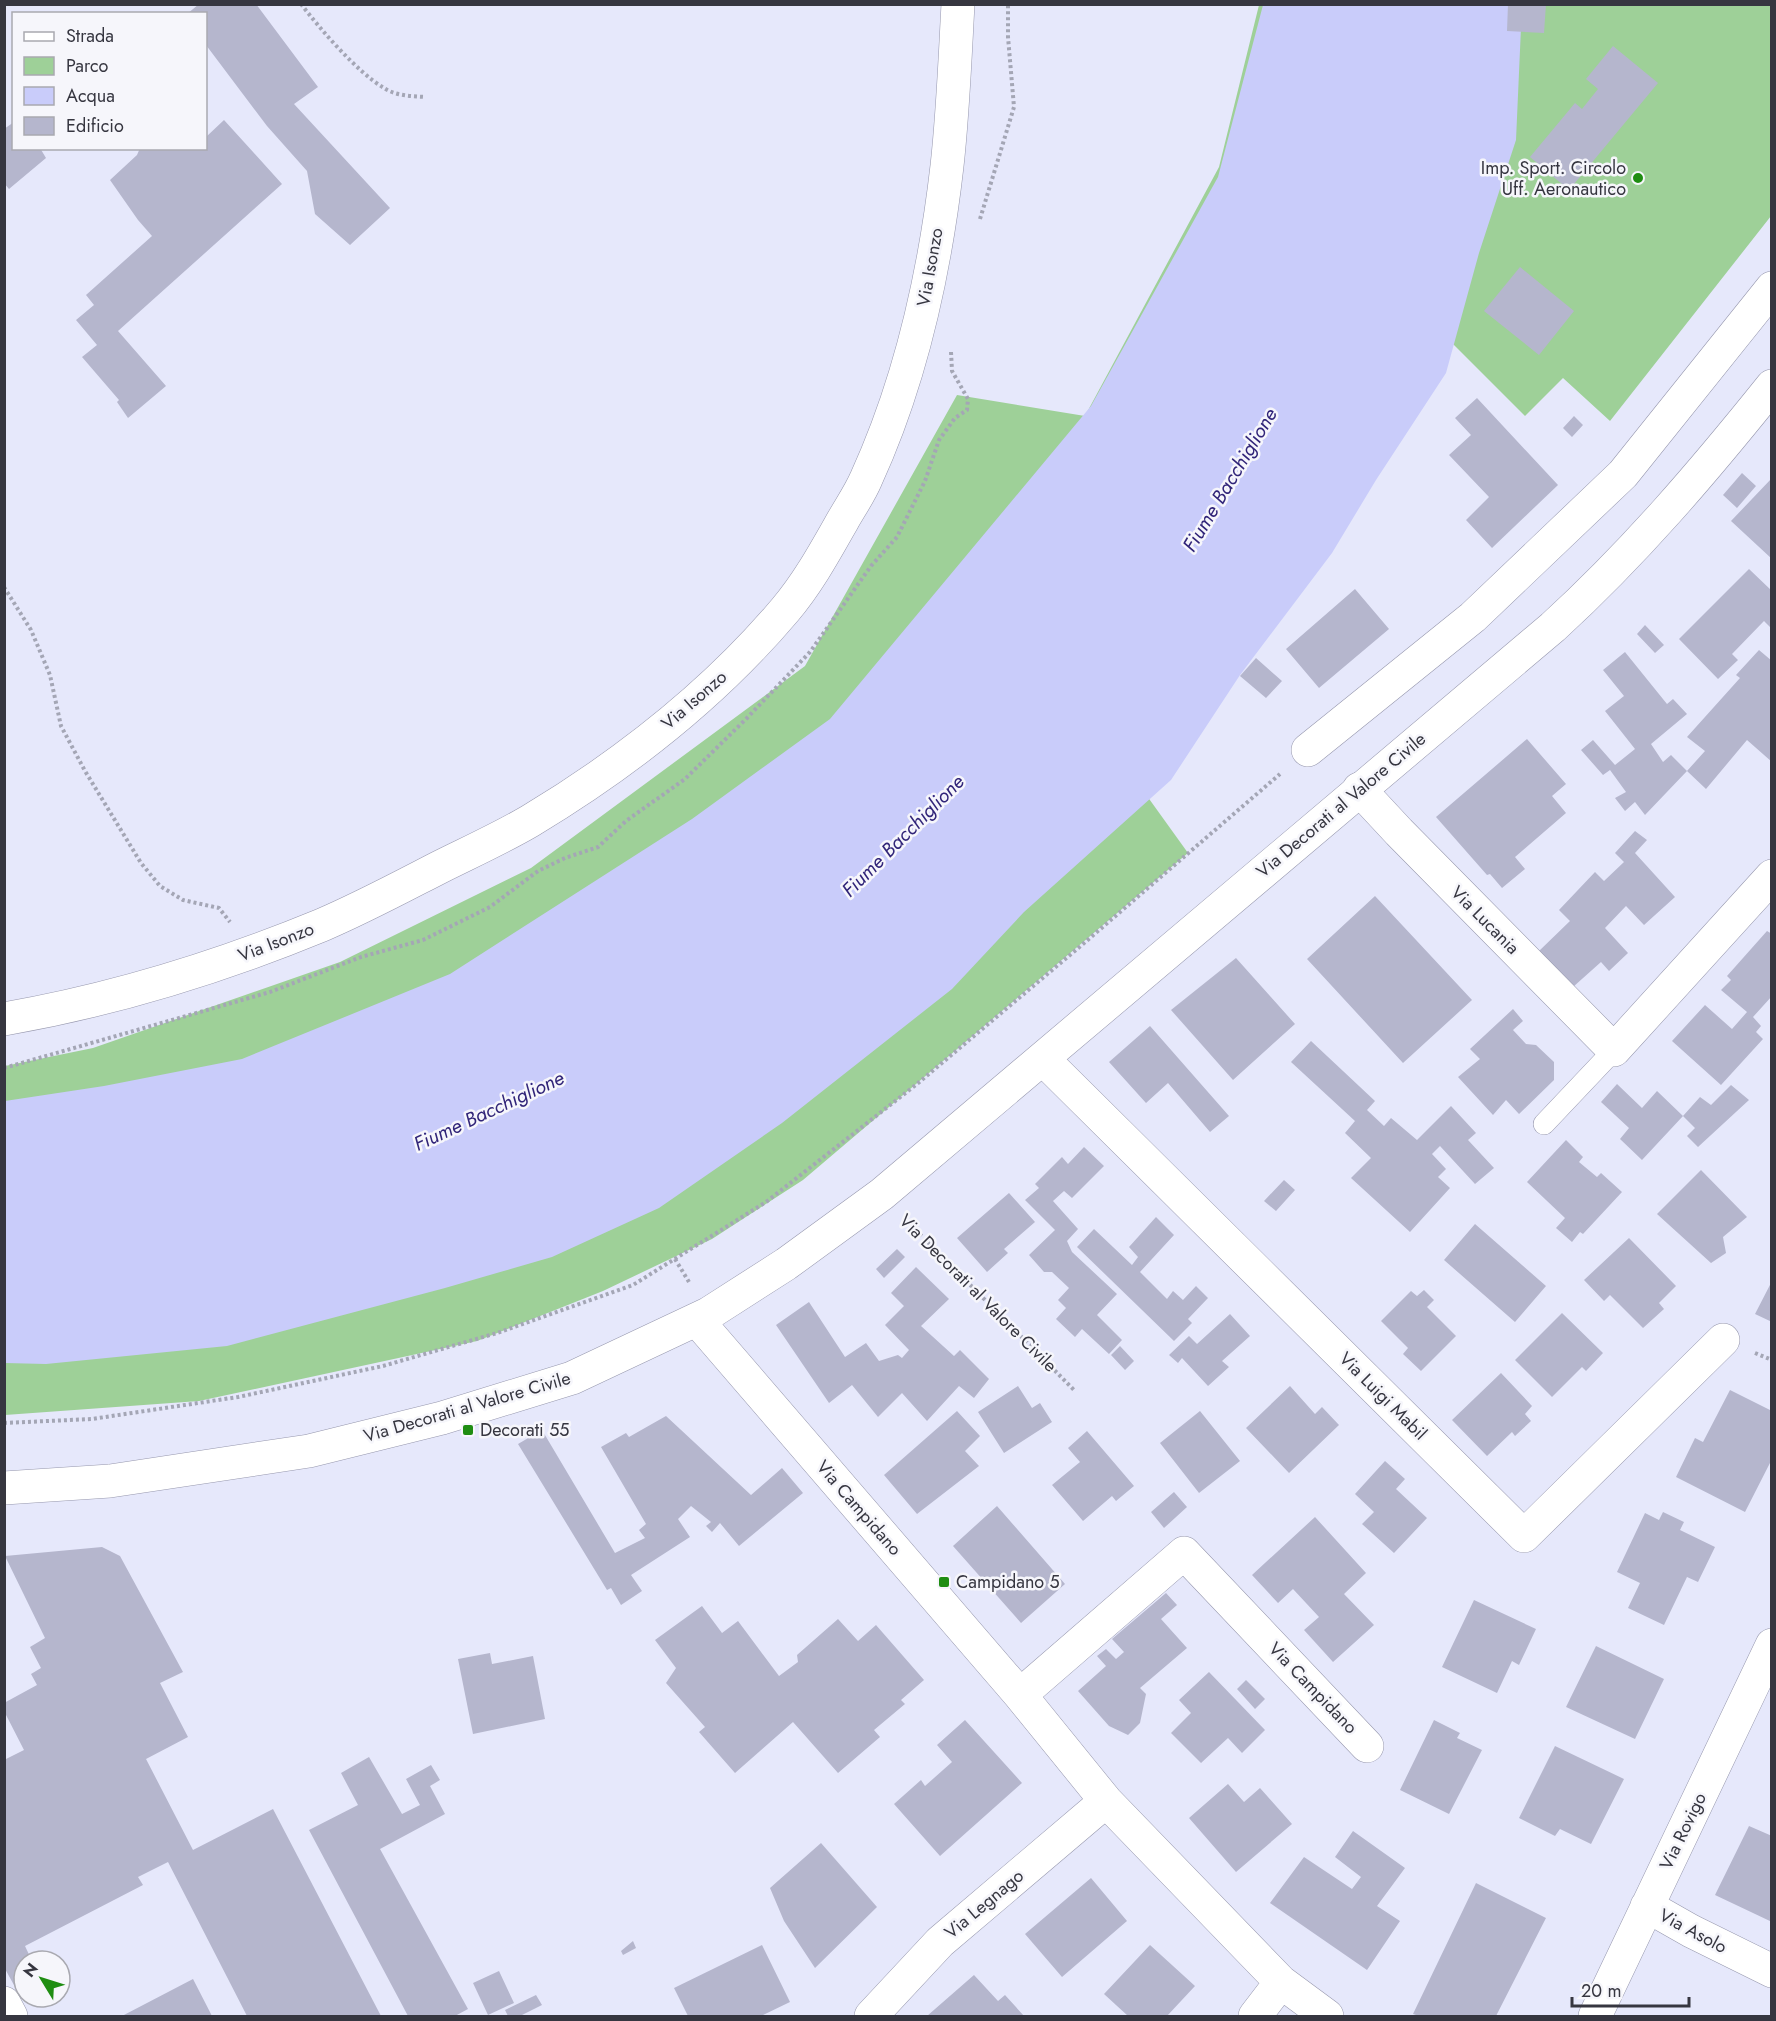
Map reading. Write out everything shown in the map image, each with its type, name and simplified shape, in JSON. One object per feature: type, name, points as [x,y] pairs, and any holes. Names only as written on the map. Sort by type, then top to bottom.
[{"type":"street","name":"Via Isonzo","points":[[4,1019],[60,1010],[111,997],[240,956],[324,924],[528,822],[601,774],[672,721],[730,669],[786,609],[825,552],[866,481],[893,411],[918,332],[935,243],[947,167],[958,4]]},
{"type":"street","points":[[1308,750],[1473,617],[1623,474],[1772,288]]},
{"type":"street","name":"Via Decorati al Valore Civile","points":[[4,1488],[110,1481],[309,1451],[442,1418],[572,1378],[697,1320],[786,1264],[882,1194],[1553,627],[1647,535],[1772,386]]},
{"type":"street","name":"Via Lucania","points":[[1359,789],[1398,832],[1614,1050]]},
{"type":"street","points":[[1614,1050],[1772,876]]},
{"type":"street","name":"Via Luigi Mabil","points":[[1043,1059],[1524,1536],[1723,1340]]},
{"type":"street","name":"Via Campidano","points":[[697,1320],[1020,1695],[1106,1801],[1281,1982],[1327,2016]]},
{"type":"street","name":"Via Campidano","points":[[1020,1695],[1184,1553],[1367,1746]]},
{"type":"street","name":"Via Rovigo","points":[[1595,2016],[1772,1645]]},
{"type":"street","name":"Via Legnago","points":[[871,2016],[940,1942],[1106,1801]]},
{"type":"street","name":"Via Asolo","points":[[1647,1906],[1690,1931],[1772,1971]]},
{"type":"street","points":[[1255,2016],[1281,1982]]},
{"type":"street","points":[[4,2003],[11,2016]]},
{"type":"lane","points":[[1544,1124],[1614,1050]]},
{"type":"path","points":[[301,4],[351,61],[384,88],[402,96],[425,97]]},
{"type":"path","points":[[977,229],[1014,107],[1008,4]]},
{"type":"path","points":[[4,1068],[270,992],[361,957],[423,940],[490,907],[538,871],[565,858],[598,847],[626,821],[685,779],[747,718],[810,652],[871,566],[897,537],[926,481],[939,440],[955,418],[967,410],[968,399],[952,371],[951,346]]},
{"type":"path","points":[[4,587],[32,630],[50,675],[61,726],[85,771],[141,863],[160,886],[183,900],[219,908],[231,923],[240,956]]},
{"type":"path","points":[[4,1423],[92,1419],[237,1397],[383,1366],[497,1333],[633,1285],[766,1202],[917,1084],[1308,750]]},
{"type":"path","name":"Via Decorati al Valore Civile","points":[[882,1194],[1075,1391]]},
{"type":"green space","points":[[1259,5],[1496,5],[1142,789],[1188,853],[803,1180],[712,1239],[603,1291],[477,1341],[199,1401],[5,1415],[5,1066],[93,1048],[340,962],[531,868],[805,666],[957,395],[1085,416],[1219,167]]},
{"type":"green space","name":"Imp. Sport. Circolo Uff. Aeronautico","points":[[1522,5],[1771,5],[1771,216],[1610,421],[1563,378],[1525,416],[1452,343]]},
{"type":"water","name":"Fiume Bacchiglione","points":[[1263,5],[1522,5],[1516,140],[1479,253],[1446,373],[1376,480],[1332,553],[1240,675],[1171,780],[1024,912],[952,989],[782,1123],[659,1208],[552,1257],[227,1346],[46,1364],[5,1363],[5,1101],[104,1086],[242,1059],[450,974],[692,819],[830,719],[1091,406],[1218,177]]},
{"type":"building","points":[[199,4],[256,4],[318,87],[294,104],[390,208],[350,245],[315,214],[307,171],[267,126],[207,46],[207,12],[189,12]]},
{"type":"building","points":[[1508,4],[1546,4],[1544,33],[1507,31]]},
{"type":"building","points":[[1613,46],[1658,83],[1569,190],[1530,157],[1575,103],[1582,109],[1598,89],[1586,79]]},
{"type":"building","points":[[224,120],[282,184],[118,331],[166,386],[128,418],[117,402],[119,400],[82,357],[97,345],[76,320],[94,305],[86,295],[152,236],[110,180],[137,155],[139,150],[207,150],[207,136]]},
{"type":"building","points":[[12,123],[12,150],[41,150],[46,158],[9,189],[4,183],[4,129]]},
{"type":"building","points":[[1520,267],[1574,311],[1539,355],[1484,311]]},
{"type":"building","points":[[1477,398],[1558,485],[1492,548],[1466,520],[1489,497],[1449,455],[1471,435],[1455,418]]},
{"type":"building","points":[[1574,416],[1583,425],[1572,437],[1563,428]]},
{"type":"building","points":[[1742,473],[1756,486],[1737,508],[1723,495]]},
{"type":"building","points":[[1772,478],[1772,559],[1731,521]]},
{"type":"building","points":[[1749,569],[1772,591],[1772,625],[1770,627],[1764,621],[1732,654],[1738,660],[1718,679],[1679,639]]},
{"type":"building","points":[[1355,589],[1389,629],[1319,688],[1286,649]]},
{"type":"building","points":[[1645,625],[1664,645],[1655,653],[1637,634]]},
{"type":"building","points":[[1759,650],[1772,661],[1772,762],[1747,740],[1706,789],[1687,771],[1705,751],[1687,737],[1740,678],[1736,675]]},
{"type":"building","points":[[1625,652],[1667,704],[1673,699],[1687,714],[1651,744],[1663,762],[1671,755],[1687,771],[1645,815],[1635,802],[1625,811],[1615,798],[1626,792],[1610,770],[1603,775],[1581,750],[1593,740],[1615,765],[1635,749],[1605,711],[1624,696],[1603,670]]},
{"type":"building","points":[[1256,658],[1282,681],[1266,698],[1240,676]]},
{"type":"building","points":[[1527,739],[1566,784],[1552,796],[1566,813],[1515,857],[1525,869],[1502,888],[1490,874],[1487,875],[1436,817]]},
{"type":"building","points":[[1635,831],[1647,840],[1635,853],[1675,897],[1644,925],[1626,906],[1605,928],[1628,953],[1609,971],[1601,962],[1573,987],[1539,951],[1570,921],[1559,910],[1595,872],[1604,881],[1624,862],[1615,853]]},
{"type":"building","points":[[1375,896],[1472,1000],[1403,1063],[1307,959]]},
{"type":"building","points":[[1767,931],[1772,934],[1772,996],[1753,1017],[1761,1026],[1756,1032],[1763,1039],[1721,1085],[1672,1041],[1705,1005],[1732,1029],[1747,1012],[1721,990],[1731,980],[1727,976]]},
{"type":"building","points":[[1236,958],[1295,1024],[1233,1080],[1171,1010]]},
{"type":"building","points":[[1513,1009],[1523,1021],[1513,1030],[1526,1044],[1536,1045],[1554,1062],[1554,1080],[1519,1114],[1506,1100],[1493,1115],[1458,1077],[1480,1059],[1470,1049]]},
{"type":"building","points":[[1150,1026],[1229,1116],[1210,1132],[1168,1083],[1146,1103],[1109,1062]]},
{"type":"building","points":[[1311,1041],[1375,1101],[1367,1110],[1384,1126],[1391,1118],[1417,1140],[1451,1106],[1476,1133],[1468,1140],[1494,1168],[1475,1184],[1440,1146],[1432,1154],[1446,1169],[1438,1177],[1450,1188],[1410,1232],[1351,1178],[1371,1158],[1345,1133],[1355,1121],[1291,1062]]},
{"type":"building","points":[[1617,1084],[1642,1108],[1657,1091],[1683,1116],[1642,1160],[1620,1139],[1629,1128],[1601,1102]]},
{"type":"building","points":[[1731,1085],[1749,1100],[1698,1147],[1687,1136],[1695,1128],[1683,1116],[1700,1097],[1711,1105]]},
{"type":"building","points":[[1566,1140],[1583,1157],[1579,1162],[1597,1177],[1601,1173],[1622,1192],[1583,1234],[1580,1232],[1572,1242],[1556,1228],[1565,1218],[1527,1182]]},
{"type":"building","points":[[1084,1147],[1104,1166],[1072,1198],[1064,1191],[1053,1201],[1078,1229],[1067,1241],[1072,1252],[1117,1294],[1097,1315],[1122,1340],[1109,1354],[1082,1329],[1075,1337],[1056,1319],[1066,1308],[1058,1300],[1069,1288],[1052,1272],[1044,1272],[1029,1255],[1055,1230],[1025,1200],[1039,1188],[1035,1184],[1062,1157],[1068,1164]]},
{"type":"building","points":[[1701,1170],[1747,1217],[1723,1237],[1726,1253],[1711,1263],[1657,1214]]},
{"type":"building","points":[[1284,1180],[1295,1190],[1276,1211],[1264,1201]]},
{"type":"building","points":[[1009,1193],[1035,1222],[1004,1249],[1008,1253],[987,1272],[957,1238]]},
{"type":"building","points":[[1156,1217],[1174,1235],[1140,1272],[1167,1299],[1173,1291],[1183,1300],[1196,1286],[1208,1298],[1188,1319],[1192,1323],[1174,1341],[1077,1247],[1094,1229],[1132,1265],[1138,1257],[1129,1247]]},
{"type":"building","points":[[1475,1224],[1546,1286],[1515,1322],[1444,1260]]},
{"type":"building","points":[[1629,1238],[1676,1286],[1659,1303],[1664,1309],[1643,1328],[1610,1295],[1604,1301],[1584,1280]]},
{"type":"building","points":[[897,1249],[905,1257],[884,1278],[876,1269]]},
{"type":"building","points":[[916,1267],[949,1299],[921,1326],[954,1356],[960,1350],[989,1379],[974,1398],[959,1386],[927,1421],[902,1393],[878,1417],[852,1385],[829,1403],[776,1325],[809,1302],[845,1357],[866,1343],[879,1361],[898,1355],[902,1358],[909,1350],[885,1325],[904,1306],[891,1293]]},
{"type":"building","points":[[1772,1281],[1772,1322],[1755,1314]]},
{"type":"building","points":[[1424,1290],[1434,1300],[1427,1307],[1456,1336],[1421,1371],[1403,1354],[1408,1348],[1381,1321],[1411,1291],[1417,1296]]},
{"type":"building","points":[[1562,1313],[1603,1353],[1586,1371],[1582,1367],[1552,1397],[1515,1360]]},
{"type":"building","points":[[1230,1314],[1250,1336],[1222,1361],[1229,1367],[1208,1386],[1182,1358],[1178,1363],[1169,1355],[1189,1336],[1197,1344]]},
{"type":"building","points":[[1120,1346],[1134,1361],[1125,1370],[1111,1355]]},
{"type":"building","points":[[1501,1373],[1532,1406],[1525,1414],[1531,1421],[1515,1436],[1512,1432],[1487,1456],[1452,1420]]},
{"type":"building","points":[[1018,1386],[1032,1408],[1040,1403],[1052,1422],[1004,1453],[978,1412]]},
{"type":"building","points":[[1290,1386],[1315,1414],[1322,1407],[1339,1425],[1289,1473],[1246,1428]]},
{"type":"building","points":[[1730,1390],[1772,1411],[1772,1459],[1745,1512],[1676,1477],[1695,1438],[1703,1442]]},
{"type":"building","points":[[957,1411],[980,1436],[965,1451],[979,1466],[917,1514],[884,1475]]},
{"type":"building","points":[[1200,1411],[1240,1461],[1199,1493],[1160,1443]]},
{"type":"building","points":[[666,1416],[751,1495],[782,1468],[803,1493],[739,1546],[720,1523],[712,1532],[706,1526],[711,1522],[691,1506],[678,1519],[690,1537],[631,1575],[642,1591],[621,1605],[611,1588],[607,1590],[518,1444],[542,1430],[615,1553],[645,1538],[639,1530],[646,1524],[601,1447],[626,1433],[629,1437]]},
{"type":"building","points":[[1087,1431],[1134,1486],[1116,1501],[1112,1496],[1083,1521],[1052,1485],[1080,1462],[1068,1448]]},
{"type":"building","points":[[1385,1461],[1405,1479],[1396,1489],[1427,1518],[1394,1553],[1362,1524],[1374,1512],[1355,1494]]},
{"type":"building","points":[[1174,1492],[1187,1507],[1164,1528],[1151,1512]]},
{"type":"building","points":[[997,1506],[1065,1584],[1021,1623],[953,1546]]},
{"type":"building","points":[[1663,1512],[1684,1522],[1680,1530],[1715,1547],[1698,1582],[1687,1577],[1664,1625],[1628,1608],[1640,1583],[1617,1572],[1645,1513],[1659,1520]]},
{"type":"building","points":[[1315,1517],[1366,1573],[1344,1594],[1374,1625],[1333,1662],[1304,1630],[1319,1617],[1293,1589],[1278,1603],[1252,1575]]},
{"type":"building","points":[[102,1547],[120,1556],[183,1672],[160,1683],[188,1737],[146,1759],[193,1850],[273,1809],[381,2016],[247,2016],[168,1862],[138,1877],[143,1885],[25,1946],[26,1949],[12,1949],[12,1982],[4,1967],[4,1760],[24,1750],[4,1711],[4,1703],[37,1685],[31,1674],[41,1668],[30,1647],[45,1638],[5,1556]]},
{"type":"building","points":[[1166,1593],[1177,1605],[1161,1619],[1187,1648],[1140,1688],[1146,1694],[1140,1723],[1128,1735],[1109,1726],[1078,1691],[1106,1666],[1097,1656],[1106,1649],[1116,1659],[1124,1652],[1112,1639]]},
{"type":"building","points":[[1474,1600],[1536,1629],[1519,1665],[1512,1661],[1497,1693],[1442,1667]]},
{"type":"building","points":[[702,1606],[722,1633],[738,1621],[779,1676],[798,1662],[797,1655],[838,1619],[858,1641],[876,1625],[924,1680],[901,1700],[905,1704],[874,1730],[880,1737],[838,1773],[793,1722],[735,1773],[699,1732],[705,1727],[666,1683],[676,1668],[655,1640]]},
{"type":"building","points":[[1596,1646],[1664,1679],[1635,1739],[1566,1707]]},
{"type":"building","points":[[490,1653],[492,1664],[533,1656],[545,1719],[473,1734],[458,1659]]},
{"type":"building","points":[[1209,1672],[1265,1730],[1242,1753],[1228,1738],[1201,1763],[1171,1733],[1191,1713],[1179,1700]]},
{"type":"building","points":[[1246,1680],[1265,1699],[1255,1709],[1237,1689]]},
{"type":"building","points":[[965,1720],[1022,1783],[940,1856],[894,1804],[921,1780],[925,1786],[952,1762],[937,1745]]},
{"type":"building","points":[[1434,1720],[1460,1733],[1457,1738],[1482,1750],[1449,1814],[1400,1790]]},
{"type":"building","points":[[1555,1746],[1624,1779],[1591,1844],[1560,1829],[1555,1836],[1519,1818]]},
{"type":"building","points":[[369,1757],[402,1814],[420,1805],[406,1779],[431,1765],[440,1780],[430,1786],[445,1814],[380,1849],[468,2009],[455,2016],[408,2016],[309,1830],[358,1805],[341,1773]]},
{"type":"building","points":[[1228,1784],[1244,1802],[1260,1788],[1292,1824],[1236,1872],[1189,1818]]},
{"type":"building","points":[[1749,1826],[1772,1836],[1772,1922],[1715,1895]]},
{"type":"building","points":[[1353,1831],[1405,1868],[1377,1906],[1400,1921],[1367,1970],[1270,1903],[1304,1857],[1352,1889],[1361,1877],[1335,1857]]},
{"type":"building","points":[[821,1843],[877,1907],[815,1968],[784,1921],[770,1888]]},
{"type":"building","points":[[1091,1878],[1127,1921],[1062,1977],[1025,1934]]},
{"type":"building","points":[[1476,1883],[1546,1918],[1496,2016],[1419,2016],[1413,2014]]},
{"type":"building","points":[[633,1941],[636,1948],[623,1955],[621,1951]]},
{"type":"building","points":[[762,1945],[790,2002],[761,2016],[688,2016],[674,1988]]},
{"type":"building","points":[[1150,1945],[1195,1986],[1167,2016],[1128,2016],[1104,1994]]},
{"type":"building","points":[[499,1971],[514,2003],[488,2015],[473,1983]]},
{"type":"building","points":[[974,1975],[998,2001],[1005,1995],[1024,2016],[927,2016]]},
{"type":"building","points":[[193,1979],[212,2016],[122,2016]]},
{"type":"building","points":[[536,1995],[542,2005],[520,2016],[508,2016],[505,2010]]},
{"type":"place","name":"Imp. Sport. Circolo Uff. Aeronautico","points":[[1638,178]]},
{"type":"place","name":"Decorati 55","points":[[468,1430]]},
{"type":"place","name":"Campidano 5","points":[[944,1582]]}]
